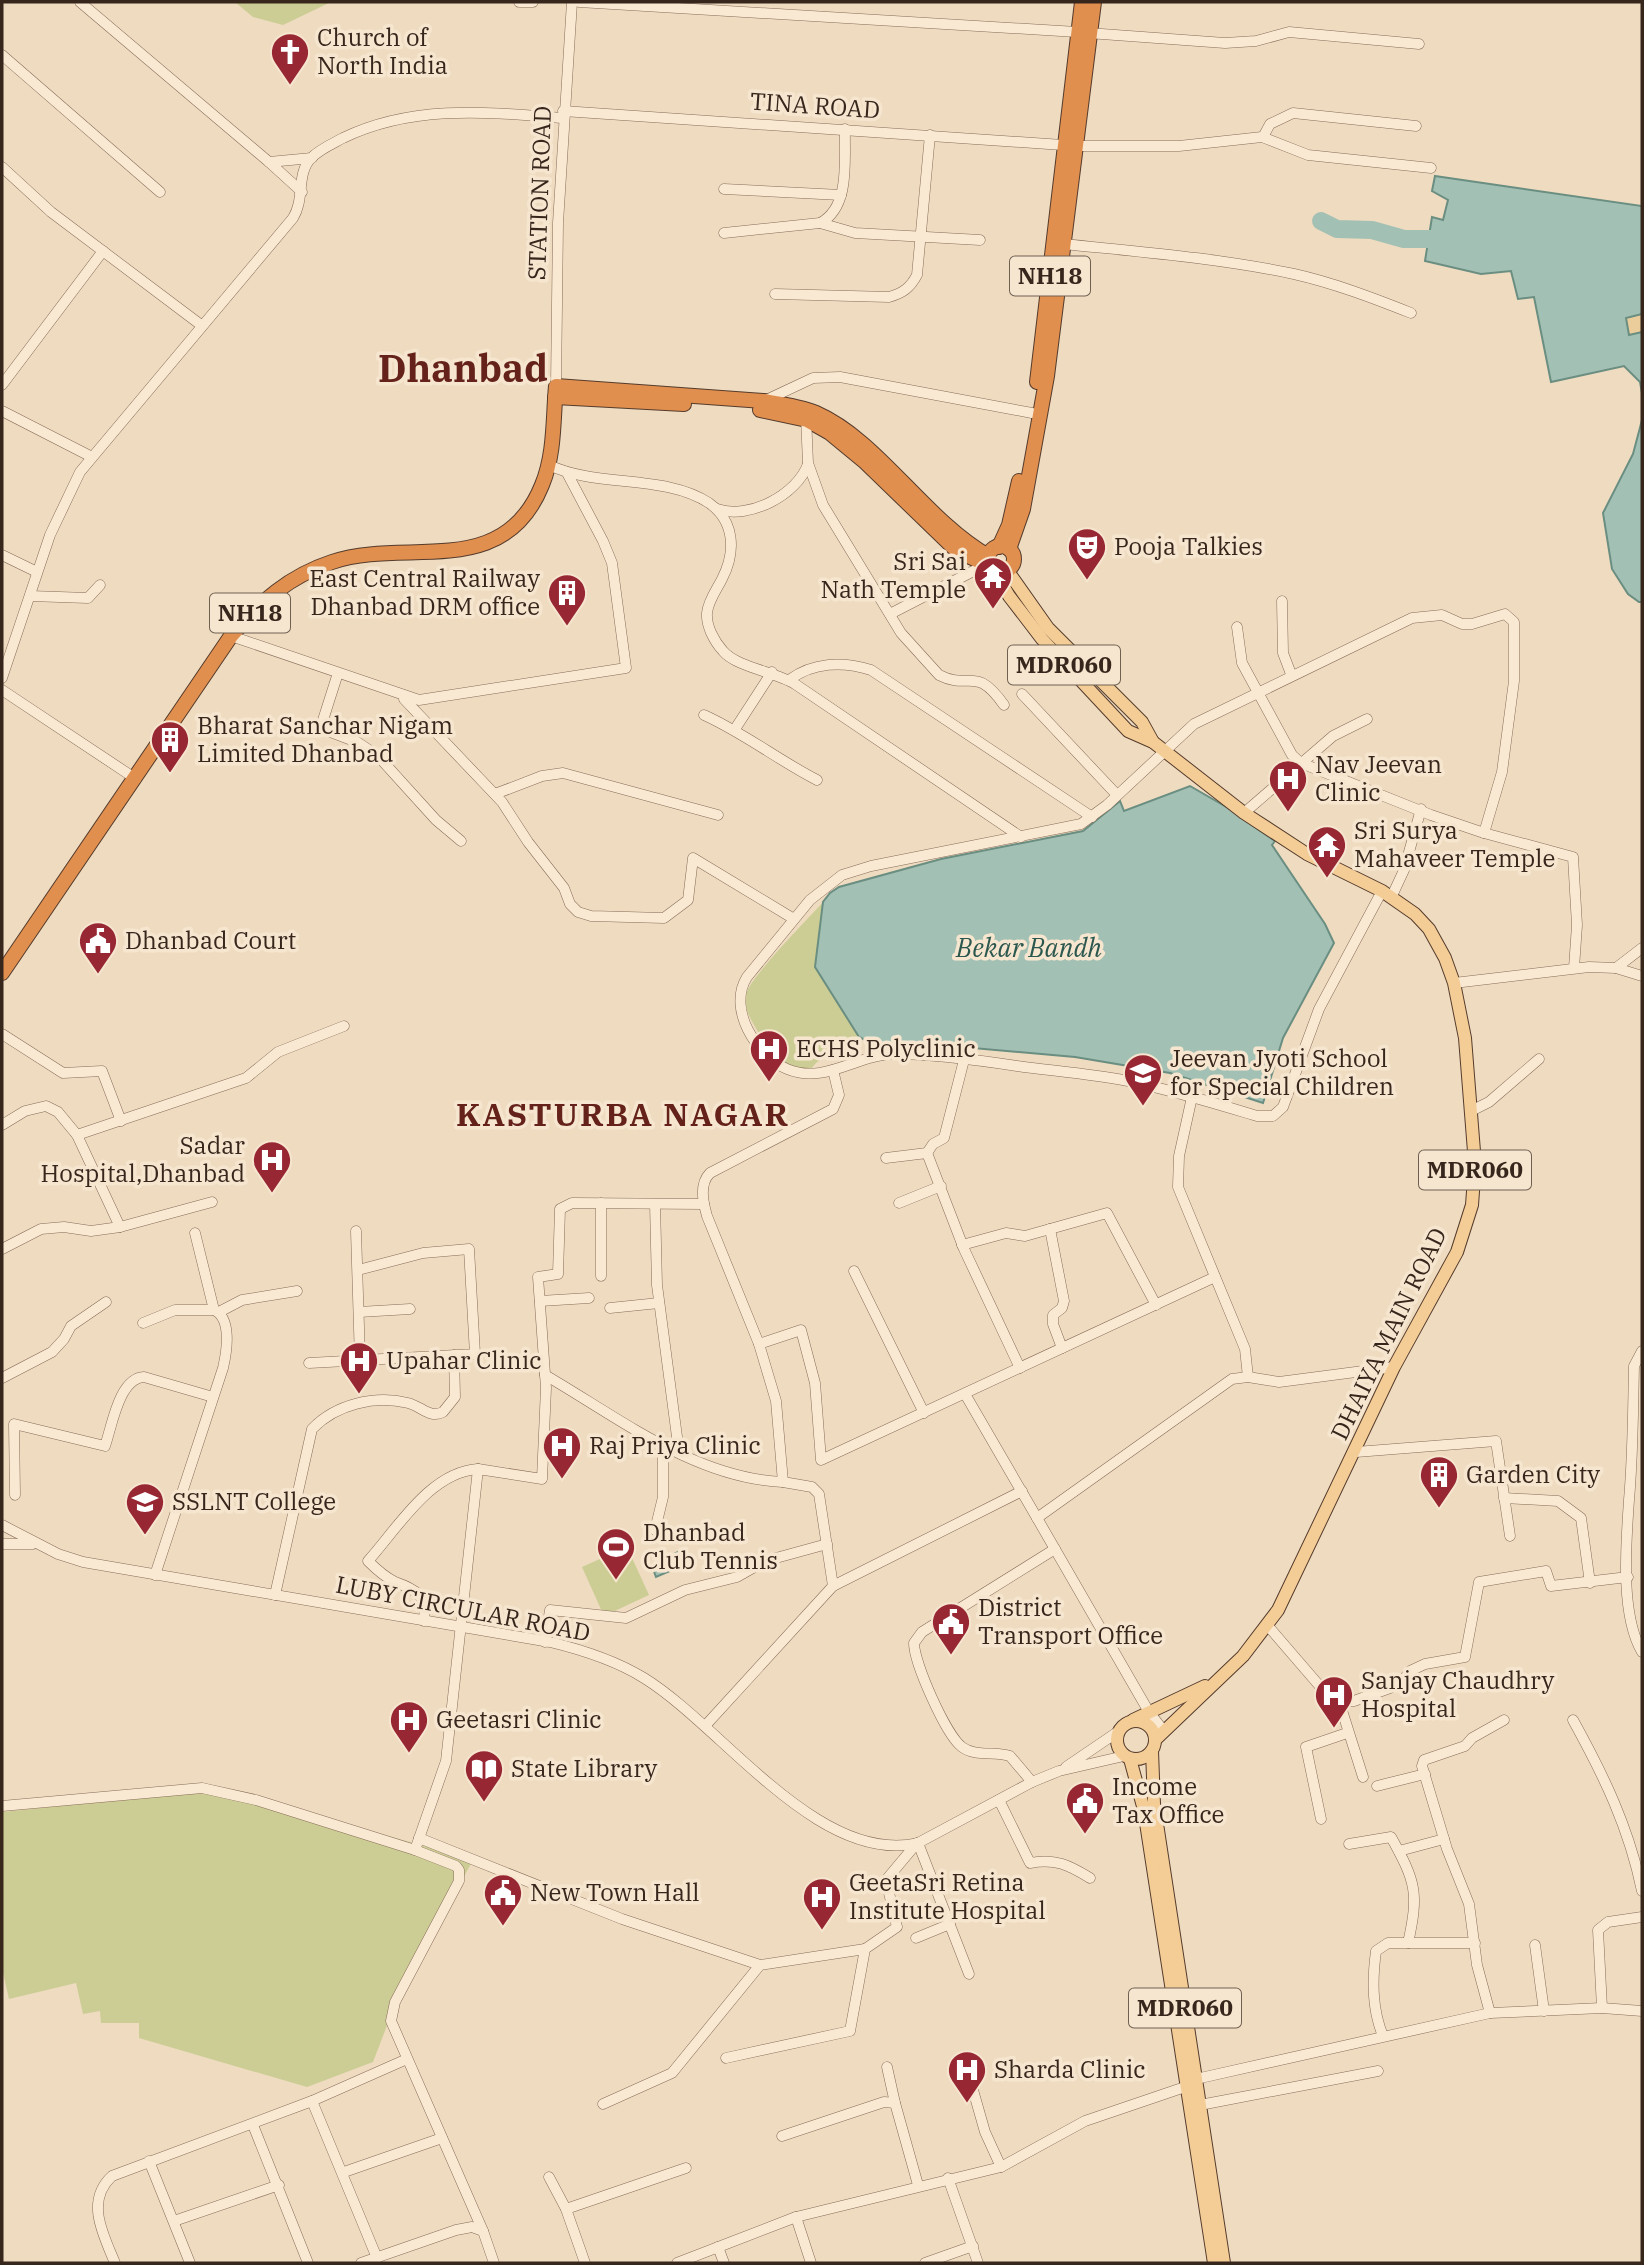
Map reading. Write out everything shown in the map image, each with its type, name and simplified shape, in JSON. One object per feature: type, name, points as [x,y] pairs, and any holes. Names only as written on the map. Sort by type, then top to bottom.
[{"type":"highway","name":"NH18","points":[[996,561],[1013,510],[1032,413],[1083,32],[1082,2]]},
{"type":"highway","name":"NH18","points":[[1083,32],[1094,2]]},
{"type":"highway","name":"NH18","points":[[996,561],[1023,509],[1039,426],[1064,244],[1069,145]]},
{"type":"highway","name":"NH18","points":[[2,973],[231,636],[270,594],[332,562],[375,555],[456,552],[497,538],[524,516],[541,488],[549,465],[556,391]]},
{"type":"highway","name":"DHAIYA MAIN ROAD","points":[[556,391],[764,401],[806,415],[841,429],[956,536],[996,561]]},
{"type":"highway","name":"DHAIYA MAIN ROAD","points":[[556,391],[806,415]]},
{"type":"main road","name":"DHAIYA MAIN ROAD","points":[[996,561],[1048,628],[1142,722],[1153,743],[1244,813],[1307,855],[1386,894],[1415,914],[1429,929],[1445,958],[1454,983],[1465,1038],[1475,1174],[1466,1229],[1430,1305],[1394,1367],[1293,1583],[1268,1626],[1243,1657],[1214,1682]]},
{"type":"main road","name":"MDR060","points":[[1214,1682],[1122,1727],[1118,1747],[1127,1757],[1144,1810],[1190,2083],[1200,2105],[1224,2263]]},
{"type":"main road","name":"MDR060","points":[[1127,1757],[1142,1759],[1214,1682]]},
{"type":"main road","points":[[1122,1727],[1139,1721],[1146,1723],[1157,1740]]},
{"type":"main road","name":"MDR060","points":[[1157,1740],[1154,1804],[1214,2263]]},
{"type":"street","points":[[79,2],[302,192]]},
{"type":"street","points":[[519,2],[533,2]]},
{"type":"street","name":"STATION ROAD","points":[[556,391],[563,114],[572,2]]},
{"type":"street","points":[[579,2],[1224,43],[1256,41],[1289,32],[1419,44]]},
{"type":"street","points":[[2,55],[160,192]]},
{"type":"street","name":"TINA ROAD","points":[[312,158],[355,133],[404,117],[466,112],[563,114],[845,129],[1069,145],[1179,146],[1263,137]]},
{"type":"street","points":[[1416,126],[1293,113],[1270,124],[1263,137],[1308,155],[1431,167]]},
{"type":"street","points":[[820,223],[836,210],[841,195],[845,129]]},
{"type":"street","points":[[775,294],[889,297],[901,293],[917,275],[930,135]]},
{"type":"street","points":[[269,162],[312,158]]},
{"type":"street","points":[[2,678],[37,572],[68,494],[90,456],[293,218],[299,209],[305,170],[312,158]]},
{"type":"street","points":[[2,167],[51,212],[201,325]]},
{"type":"street","points":[[724,189],[841,195]]},
{"type":"street","points":[[724,233],[820,223],[855,233],[980,240]]},
{"type":"street","points":[[1064,244],[1205,259],[1296,275],[1353,291],[1411,313]]},
{"type":"street","points":[[2,385],[103,251]]},
{"type":"street","points":[[764,401],[813,378],[840,377],[1032,413]]},
{"type":"street","points":[[2,411],[90,456]]},
{"type":"street","points":[[806,415],[808,463],[823,505],[909,643],[940,675],[947,679],[978,679],[994,691],[1004,705]]},
{"type":"street","points":[[716,509],[738,512],[768,502],[799,481],[808,463]]},
{"type":"street","points":[[549,465],[567,473],[680,490],[703,499],[716,509],[729,527],[732,544],[724,575],[707,609],[710,629],[729,657],[789,680],[1021,837]]},
{"type":"street","points":[[231,636],[401,696],[428,699],[626,668],[612,563],[567,473]]},
{"type":"street","points":[[2,555],[37,572]]},
{"type":"street","points":[[890,614],[996,561]]},
{"type":"street","points":[[30,596],[69,600],[88,598],[100,585]]},
{"type":"street","points":[[1282,601],[1283,653],[1291,674]]},
{"type":"street","points":[[1421,809],[1404,870],[1386,894],[1326,994],[1279,1112],[1273,1116],[1257,1116],[1125,1081],[964,1060],[895,1054],[860,1060],[833,1070],[808,1075],[781,1065],[759,1045],[743,1018],[739,1000],[743,985],[820,889],[842,875],[1074,826],[1091,817],[1194,724],[1256,691],[1412,618],[1442,615],[1462,624],[1472,624],[1498,614],[1511,617],[1516,629],[1504,759],[1484,833]]},
{"type":"street","points":[[1237,627],[1242,663],[1292,755],[1301,763],[1484,833],[1573,857],[1577,925],[1574,968]]},
{"type":"street","points":[[789,680],[804,671],[825,665],[850,665],[871,670],[1091,817]]},
{"type":"street","points":[[735,729],[772,672]]},
{"type":"street","points":[[338,673],[323,720],[328,731],[357,742],[378,756],[436,820],[461,841]]},
{"type":"street","points":[[2,690],[136,779]]},
{"type":"street","points":[[1021,694],[1116,795]]},
{"type":"street","points":[[401,696],[495,794],[564,888],[573,908],[583,915],[664,918],[672,914],[689,897],[693,858],[794,919]]},
{"type":"street","points":[[704,715],[735,729],[779,761],[817,780]]},
{"type":"street","points":[[1244,813],[1333,736],[1367,719]]},
{"type":"street","points":[[495,794],[542,776],[563,773],[719,814]]},
{"type":"street","points":[[1616,968],[1642,948]]},
{"type":"street","points":[[1454,983],[1574,968],[1616,968],[1642,976]]},
{"type":"street","points":[[77,1135],[246,1078],[278,1052],[344,1026]]},
{"type":"street","points":[[2,1034],[63,1073],[102,1071],[121,1121]]},
{"type":"street","points":[[1471,1111],[1489,1102],[1539,1059]]},
{"type":"street","points":[[886,1158],[927,1153],[933,1144],[944,1138],[964,1060]]},
{"type":"street","points":[[783,1482],[779,1414],[759,1344],[704,1204],[706,1176],[832,1109],[839,1095],[833,1070]]},
{"type":"street","points":[[1192,1097],[1177,1177],[1245,1349],[1248,1377]]},
{"type":"street","points":[[2,1125],[25,1111],[46,1106],[58,1112],[77,1135],[120,1227]]},
{"type":"street","points":[[927,1153],[962,1245],[1020,1368]]},
{"type":"street","points":[[899,1203],[941,1186]]},
{"type":"street","points":[[2,1249],[41,1228],[64,1227],[91,1231],[120,1227],[212,1202]]},
{"type":"street","points":[[424,1621],[425,1603],[416,1588],[394,1581],[368,1561],[440,1483],[462,1471],[478,1469],[542,1479],[545,1375],[538,1277],[558,1274],[560,1209],[567,1203],[704,1204]]},
{"type":"street","points":[[601,1203],[601,1276]]},
{"type":"street","points":[[655,1204],[659,1303],[678,1452]]},
{"type":"street","points":[[962,1245],[1006,1233],[1021,1237],[1107,1213],[1156,1305]]},
{"type":"street","points":[[1050,1229],[1064,1301],[1062,1308],[1053,1315],[1052,1324],[1062,1348]]},
{"type":"street","points":[[356,1231],[360,1360]]},
{"type":"street","points":[[155,1575],[213,1397],[227,1344],[195,1233]]},
{"type":"street","points":[[309,1363],[475,1354],[468,1249],[423,1253],[358,1270]]},
{"type":"street","points":[[854,1271],[924,1413]]},
{"type":"street","points":[[759,1344],[801,1330],[815,1383],[821,1460],[1215,1277]]},
{"type":"street","points":[[143,1322],[174,1310],[217,1311],[234,1303],[297,1291]]},
{"type":"street","points":[[540,1301],[589,1298]]},
{"type":"street","points":[[2,1378],[52,1352],[71,1326],[106,1302]]},
{"type":"street","points":[[610,1308],[659,1303]]},
{"type":"street","points":[[359,1312],[410,1308]]},
{"type":"street","points":[[1642,1351],[1634,1366],[1629,1500],[1625,1534],[1630,1623],[1642,1652]]},
{"type":"street","points":[[275,1595],[312,1429],[320,1420],[360,1401],[406,1402],[439,1415],[455,1397],[454,1355]]},
{"type":"street","points":[[1037,1518],[1226,1381],[1248,1377],[1275,1382],[1394,1367]]},
{"type":"street","points":[[545,1375],[678,1452],[745,1478],[816,1489],[833,1586]]},
{"type":"street","points":[[15,1495],[14,1424],[105,1446],[125,1389],[136,1378],[144,1377],[213,1397]]},
{"type":"street","points":[[965,1394],[1149,1712],[1157,1740]]},
{"type":"street","points":[[1356,1452],[1496,1441],[1510,1536]]},
{"type":"street","points":[[655,1530],[663,1497],[663,1443]]},
{"type":"street","points":[[415,1850],[446,1761],[458,1627],[478,1469]]},
{"type":"street","points":[[705,1726],[833,1586],[1022,1492]]},
{"type":"street","points":[[1504,1499],[1558,1501],[1581,1518],[1590,1583]]},
{"type":"street","name":"LUBY CIRCULAR ROAD","points":[[2,1525],[37,1544],[83,1562],[545,1642],[600,1656],[625,1667],[666,1693],[801,1808],[838,1833],[871,1844],[905,1846],[918,1843],[1032,1782],[1059,1771],[1127,1757]]},
{"type":"street","points":[[2,1544],[37,1544]]},
{"type":"street","points":[[545,1642],[550,1609],[626,1619],[685,1590],[737,1577],[765,1561],[827,1544]]},
{"type":"street","points":[[1032,1782],[1010,1756],[971,1752],[955,1740],[918,1669],[914,1643],[922,1632],[1055,1549]]},
{"type":"street","points":[[1268,1626],[1330,1698],[1339,1701],[1353,1700],[1390,1688],[1404,1679],[1410,1671],[1425,1664],[1465,1657],[1479,1582],[1546,1571],[1551,1586],[1628,1577]]},
{"type":"street","points":[[1339,1701],[1363,1777]]},
{"type":"street","points":[[1490,2013],[1469,1904],[1444,1839],[1425,1774],[1424,1760],[1465,1746],[1472,1738],[1504,1720]]},
{"type":"street","points":[[1573,1720],[1619,1808],[1633,1847],[1642,1891]]},
{"type":"street","name":"LUBY CIRCULAR ROAD","points":[[1059,1771],[1122,1727]]},
{"type":"street","points":[[1321,1819],[1306,1748],[1309,1744],[1347,1733]]},
{"type":"street","points":[[1377,1786],[1425,1774]]},
{"type":"street","points":[[2,1806],[202,1788],[256,1800],[452,1864],[460,1874],[391,2013],[391,2021],[483,2231],[494,2263]]},
{"type":"street","points":[[999,1800],[1030,1863],[1045,1860],[1065,1863],[1090,1878]]},
{"type":"street","points":[[1349,1844],[1391,1836],[1410,1874],[1416,1904],[1408,1943]]},
{"type":"street","points":[[419,1838],[622,1919],[760,1965],[865,1949],[897,1927],[886,1880],[918,1843],[969,1974]]},
{"type":"street","points":[[1399,1851],[1444,1839]]},
{"type":"street","points":[[1602,2008],[1598,1930],[1608,1922],[1642,1917]]},
{"type":"street","points":[[916,1938],[950,1924]]},
{"type":"street","points":[[1383,2036],[1376,2017],[1373,1974],[1376,1951],[1388,1943],[1475,1943]]},
{"type":"street","points":[[1535,1945],[1544,2011]]},
{"type":"street","points":[[726,2058],[850,2031],[865,1949]]},
{"type":"street","points":[[603,2104],[672,2073],[760,1965]]},
{"type":"street","points":[[677,2263],[796,2217],[918,2185],[1001,2167],[1085,2121],[1190,2083],[1490,2013],[1602,2008],[1642,2011]]},
{"type":"street","points":[[115,2263],[98,2213],[97,2197],[112,2176],[253,2125],[407,2059]]},
{"type":"street","points":[[887,2067],[918,2185]]},
{"type":"street","points":[[1200,2105],[1378,2071]]},
{"type":"street","points":[[971,2083],[985,2132],[1001,2167]]},
{"type":"street","points":[[312,2101],[344,2172],[377,2258]]},
{"type":"street","points":[[782,2136],[884,2102],[895,2103]]},
{"type":"street","points":[[253,2125],[308,2263]]},
{"type":"street","points":[[344,2172],[442,2138]]},
{"type":"street","points":[[149,2161],[190,2263]]},
{"type":"street","points":[[566,2209],[686,2168]]},
{"type":"street","points":[[549,2177],[566,2209],[585,2263]]},
{"type":"street","points":[[948,2178],[978,2263]]},
{"type":"street","points":[[173,2221],[279,2185]]},
{"type":"street","points":[[796,2217],[811,2263]]},
{"type":"street","points":[[361,2263],[456,2230],[472,2227],[483,2231]]},
{"type":"street","points":[[925,2263],[973,2246]]},
{"type":"street","points":[[718,2247],[724,2263]]},
{"type":"green space","points":[[235,2],[331,2],[283,25],[253,17]]},
{"type":"green space","points":[[823,902],[815,967],[859,1037],[819,1061],[811,1071],[786,1063],[767,1048],[749,1015],[745,997],[756,977]]},
{"type":"green space","name":"Dhanbad Club Tennis","points":[[627,1547],[649,1595],[604,1616],[582,1567]]},
{"type":"green space","points":[[202,1791],[251,1797],[473,1860],[396,2002],[373,2062],[307,2087],[139,2038],[139,2023],[101,2023],[100,2011],[83,2014],[76,1983],[9,1999],[2,1968],[2,1812]]},
{"type":"sand","points":[[1642,314],[1642,332],[1629,335],[1625,318]]},
{"type":"water","points":[[1435,176],[1642,206],[1642,314],[1626,318],[1629,335],[1642,332],[1642,393],[1640,382],[1624,366],[1551,382],[1534,297],[1518,299],[1511,271],[1481,274],[1425,261],[1432,217],[1443,220],[1448,200],[1432,191]]},
{"type":"water","points":[[1642,420],[1642,602],[1639,602],[1628,594],[1612,569],[1603,513],[1633,454]]},
{"type":"water","name":"Bekar Bandh","points":[[1190,786],[1247,819],[1246,821],[1275,841],[1272,845],[1325,924],[1334,943],[1283,1038],[1263,1103],[1170,1073],[1075,1057],[928,1044],[881,1048],[859,1037],[815,967],[823,902],[839,887],[941,859],[1083,831],[1120,801],[1124,811]]},
{"type":"water","points":[[678,1552],[684,1565],[656,1577],[652,1566]]},
{"type":"waterway","points":[[1321,221],[1337,229],[1372,230],[1404,239],[1451,239]]},
{"type":"place","name":"Church of North India","points":[[290,86]]},
{"type":"place","name":"Pooja Talkies","points":[[1087,581]]},
{"type":"place","name":"Sri Sai Nath Temple","points":[[993,610]]},
{"type":"place","name":"East Central Railway Dhanbad DRM office","points":[[567,627]]},
{"type":"place","name":"Bharat Sanchar Nigam Limited Dhanbad","points":[[170,774]]},
{"type":"place","name":"Nav Jeevan Clinic","points":[[1288,813]]},
{"type":"place","name":"Sri Surya Mahaveer Temple","points":[[1327,879]]},
{"type":"place","name":"Dhanbad Court","points":[[98,975]]},
{"type":"place","name":"ECHS Polyclinic","points":[[769,1083]]},
{"type":"place","name":"Jeevan Jyoti School for Special Children","points":[[1143,1107]]},
{"type":"place","name":"Sadar Hospital,Dhanbad","points":[[272,1194]]},
{"type":"place","name":"Upahar Clinic","points":[[359,1395]]},
{"type":"place","name":"Raj Priya Clinic","points":[[562,1480]]},
{"type":"place","name":"Garden City","points":[[1439,1509]]},
{"type":"place","name":"SSLNT College","points":[[145,1536]]},
{"type":"place","name":"Dhanbad Club Tennis","points":[[616,1581]]},
{"type":"place","name":"District Transport Office","points":[[951,1656]]},
{"type":"place","name":"Sanjay Chaudhry Hospital","points":[[1334,1729]]},
{"type":"place","name":"Geetasri Clinic","points":[[409,1754]]},
{"type":"place","name":"State Library","points":[[484,1803]]},
{"type":"place","name":"Income Tax Office","points":[[1085,1835]]},
{"type":"place","name":"New Town Hall","points":[[503,1927]]},
{"type":"place","name":"GeetaSri Retina Institute Hospital","points":[[822,1931]]},
{"type":"place","name":"Sharda Clinic","points":[[967,2104]]},
{"type":"district","name":"Dhanbad","points":[[463,369]]},
{"type":"district","name":"KASTURBA NAGAR","points":[[623,1115]]}]
